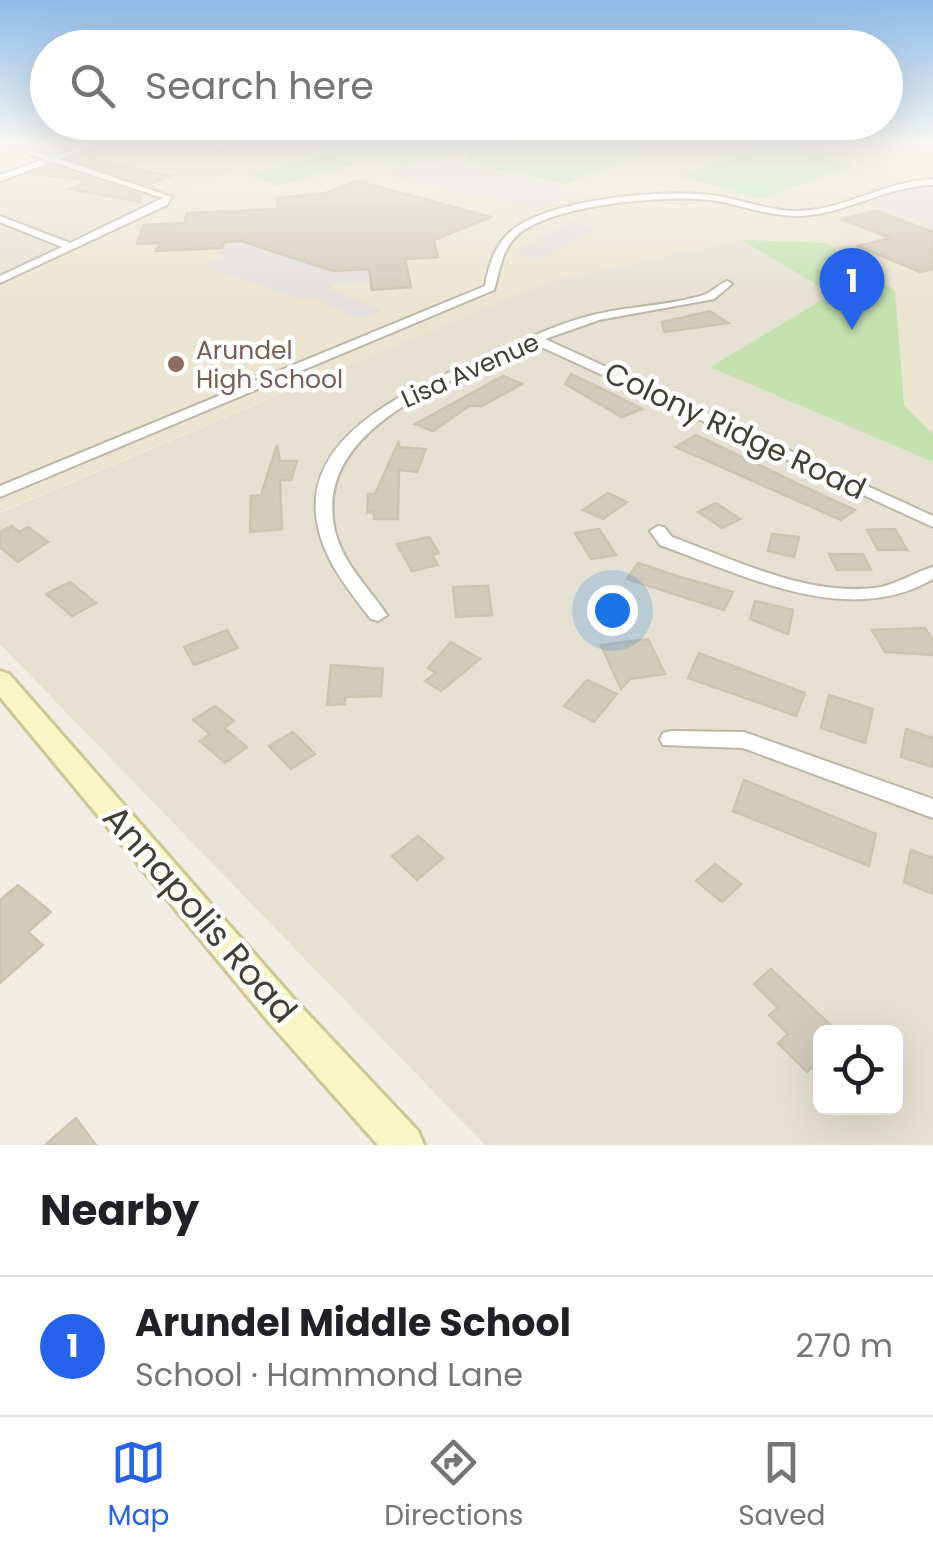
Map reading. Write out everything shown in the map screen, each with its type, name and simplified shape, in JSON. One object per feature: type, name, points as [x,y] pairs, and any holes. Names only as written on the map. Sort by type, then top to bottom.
[{"type":"main road","name":"Annapolis Road","points":[[0,680],[280,1009],[404,1145]]},
{"type":"street","points":[[0,280],[164,203],[168,196]]},
{"type":"street","points":[[0,492],[490,288],[492,273],[512,234],[544,216],[679,196]]},
{"type":"street","points":[[684,196],[766,211],[807,213],[858,196]]},
{"type":"street","points":[[0,220],[70,247]]},
{"type":"street","name":"Lisa Avenue","points":[[378,614],[344,572],[332,544],[326,497],[333,468],[348,443],[408,394],[592,318],[710,297],[727,284]]},
{"type":"street","name":"Colony Ridge Road","points":[[537,340],[933,522]]},
{"type":"street","points":[[658,532],[666,541],[836,592],[895,593],[933,572]]},
{"type":"street","points":[[671,739],[744,740],[933,809]]},
{"type":"shaded area","points":[[0,196],[178,196],[0,280]]},
{"type":"shaded area","name":"Arundel High School","points":[[178,196],[933,196],[933,462],[710,367],[832,294],[741,240],[546,282],[0,512],[0,280]]},
{"type":"shaded area","points":[[482,196],[565,196],[544,207]]},
{"type":"shaded area","points":[[933,196],[933,227],[846,198]]},
{"type":"shaded area","points":[[572,222],[597,228],[538,259],[513,252]]},
{"type":"shaded area","points":[[742,240],[833,294],[711,367],[933,462],[933,1145],[485,1145],[0,644],[0,513],[546,282]]},
{"type":"shaded area","points":[[241,241],[333,271],[369,269],[371,282],[332,284],[332,290],[382,311],[359,319],[313,297],[306,300],[204,267],[221,259],[222,248]]},
{"type":"green space","points":[[742,240],[827,243],[895,291],[904,405],[933,434],[933,462],[710,367],[832,294]]},
{"type":"building","points":[[110,196],[141,196],[140,202]]},
{"type":"building","name":"Arundel High School","points":[[414,196],[491,217],[434,240],[438,257],[405,259],[411,287],[372,290],[369,269],[333,271],[241,241],[224,242],[222,248],[156,251],[160,243],[137,244],[144,225],[184,223],[187,213],[277,209],[278,198]]},
{"type":"building","points":[[877,211],[933,232],[933,269],[920,272],[858,246],[890,238],[842,219]]},
{"type":"building","points":[[710,311],[728,323],[664,332],[662,322]]},
{"type":"building","points":[[571,374],[642,409],[622,417],[565,384]]},
{"type":"building","points":[[503,376],[522,384],[482,406],[469,406],[433,431],[415,424]]},
{"type":"building","points":[[696,435],[855,510],[841,520],[676,447]]},
{"type":"building","points":[[399,441],[399,447],[426,449],[417,472],[399,470],[398,519],[374,519],[374,512],[367,513],[368,494],[375,494]]},
{"type":"building","points":[[277,445],[280,461],[297,461],[291,480],[280,480],[282,529],[250,532],[251,496],[261,495]]},
{"type":"building","points":[[608,493],[627,502],[603,519],[583,510]]},
{"type":"building","points":[[716,503],[740,519],[722,528],[698,512]]},
{"type":"building","points":[[12,526],[19,532],[28,527],[48,542],[18,562],[0,547],[0,532]]},
{"type":"building","points":[[599,529],[616,555],[591,559],[575,533]]},
{"type":"building","points":[[895,529],[907,550],[878,550],[867,530]]},
{"type":"building","points":[[772,534],[799,537],[794,557],[768,551]]},
{"type":"building","points":[[429,537],[439,553],[432,555],[438,565],[412,571],[397,544]]},
{"type":"building","points":[[829,554],[863,554],[871,570],[837,570]]},
{"type":"building","points":[[638,563],[733,592],[724,610],[627,579]]},
{"type":"building","points":[[70,582],[96,603],[72,616],[46,594]]},
{"type":"building","points":[[488,586],[492,615],[456,617],[453,587]]},
{"type":"building","points":[[755,601],[793,610],[788,634],[750,619]]},
{"type":"building","points":[[925,628],[933,641],[933,655],[885,652],[872,630]]},
{"type":"building","points":[[227,630],[238,648],[194,665],[184,647]]},
{"type":"building","points":[[648,639],[665,674],[630,679],[621,689],[601,645]]},
{"type":"building","points":[[451,642],[480,659],[441,691],[425,681],[436,673],[428,668]]},
{"type":"building","points":[[699,653],[805,693],[796,716],[688,678]]},
{"type":"building","points":[[331,665],[383,669],[381,696],[345,697],[345,704],[327,705]]},
{"type":"building","points":[[587,680],[617,694],[594,722],[564,706]]},
{"type":"building","points":[[829,695],[873,709],[865,743],[821,728]]},
{"type":"building","points":[[215,706],[234,721],[224,728],[247,747],[225,763],[200,741],[210,734],[193,720]]},
{"type":"building","points":[[906,729],[933,738],[933,767],[901,757]]},
{"type":"building","points":[[293,732],[315,754],[291,769],[269,746]]},
{"type":"building","points":[[744,780],[876,834],[869,866],[733,811]]},
{"type":"building","points":[[418,836],[443,858],[417,880],[392,856]]},
{"type":"building","points":[[911,850],[933,858],[933,894],[904,882]]},
{"type":"building","points":[[715,864],[741,884],[722,902],[696,881]]},
{"type":"building","points":[[18,885],[51,912],[28,932],[43,945],[0,983],[0,900]]},
{"type":"building","points":[[771,969],[831,1025],[813,1025],[813,1066],[807,1072],[778,1043],[788,1034],[769,1015],[778,1008],[754,984]]},
{"type":"building","points":[[76,1118],[96,1145],[45,1145]]},
{"type":"place","name":"Arundel Middle School","points":[[852,330]]},
{"type":"place","name":"Arundel High School","points":[[176,364]]}]
